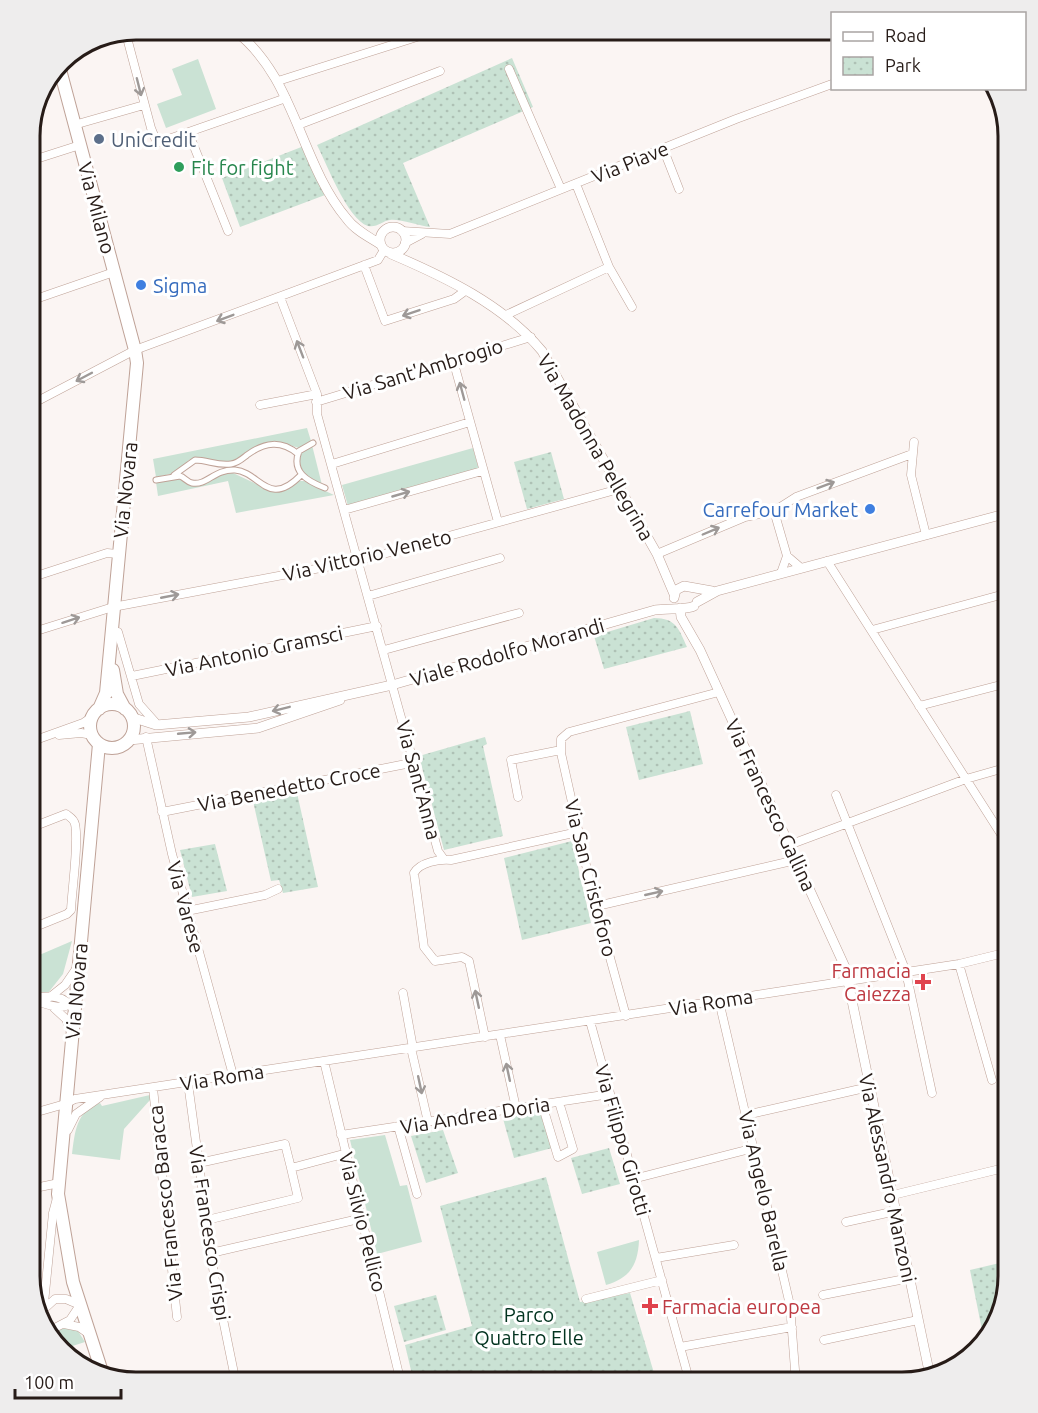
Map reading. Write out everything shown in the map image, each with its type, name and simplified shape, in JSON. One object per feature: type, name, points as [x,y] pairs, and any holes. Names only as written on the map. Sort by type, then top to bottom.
[{"type":"main road","name":"Via Milano","points":[[61,77],[135,350]]},
{"type":"main road","name":"Via Novara","points":[[131,710],[115,685],[112,655],[115,631],[113,607],[137,363],[135,350]]},
{"type":"main road","name":"Via Novara","points":[[95,713],[106,693],[115,631]]},
{"type":"main road","points":[[112,705],[131,710],[134,728],[129,740],[115,748],[95,740],[95,713],[112,705]]},
{"type":"main road","name":"Via Novara","points":[[95,740],[95,789],[59,1188],[65,1249],[80,1305],[100,1365]]},
{"type":"main road","name":"Via Novara","points":[[95,789],[115,748]]},
{"type":"street","points":[[128,41],[144,105],[155,138],[160,142],[167,142],[286,98]]},
{"type":"street","name":"Via Madonna Pellegrina","points":[[246,41],[259,53],[278,81],[342,213],[385,249],[506,315],[531,337],[556,371],[619,489],[657,554],[674,596]]},
{"type":"street","points":[[278,81],[404,41]]},
{"type":"street","points":[[509,69],[561,189]]},
{"type":"street","points":[[298,125],[440,71]]},
{"type":"street","name":"Via Piave","points":[[402,231],[450,234],[663,148],[831,84]]},
{"type":"street","points":[[74,125],[144,105]]},
{"type":"street","points":[[189,134],[228,231]]},
{"type":"street","points":[[41,157],[80,145]]},
{"type":"street","points":[[663,148],[679,189]]},
{"type":"street","points":[[576,184],[609,267],[632,308]]},
{"type":"street","points":[[364,233],[382,233],[391,227],[402,231],[414,265]]},
{"type":"street","name":"Via Piave","points":[[405,244],[426,232]]},
{"type":"street","points":[[41,399],[135,350],[378,260],[385,249],[382,233]]},
{"type":"street","points":[[385,249],[400,251],[405,244]]},
{"type":"street","points":[[364,265],[385,321],[454,299],[465,291]]},
{"type":"street","points":[[506,315],[609,267]]},
{"type":"street","points":[[41,297],[114,272]]},
{"type":"street","name":"Via Sant'Anna","points":[[280,297],[316,398],[392,685],[416,762],[438,851],[443,858]]},
{"type":"street","name":"Via Sant'Ambrogio","points":[[316,398],[531,337]]},
{"type":"street","points":[[453,360],[498,522]]},
{"type":"street","points":[[260,405],[316,398]]},
{"type":"street","points":[[332,464],[470,422]]},
{"type":"street","points":[[312,442],[304,446],[298,454],[297,466],[301,475],[325,488]]},
{"type":"street","points":[[914,442],[910,475],[926,535]]},
{"type":"street","points":[[172,476],[195,460],[218,466],[234,464],[256,450],[282,443],[298,454]]},
{"type":"street","name":"Via Madonna Pellegrina","points":[[657,554],[745,517],[774,511],[796,497],[912,454]]},
{"type":"street","points":[[244,458],[244,473]]},
{"type":"street","points":[[156,480],[172,476],[184,477],[192,483],[202,483],[218,471],[238,470],[268,488],[276,489],[289,485],[301,475]]},
{"type":"street","points":[[344,510],[482,471]]},
{"type":"street","name":"Via Vittorio Veneto","points":[[41,630],[113,607],[358,561],[619,489]]},
{"type":"street","points":[[774,511],[787,556],[801,568]]},
{"type":"street","points":[[717,591],[689,587],[674,596],[679,608],[688,609],[717,591],[998,516]]},
{"type":"street","points":[[41,574],[107,553],[118,554]]},
{"type":"street","points":[[781,573],[787,556]]},
{"type":"street","points":[[368,596],[500,558]]},
{"type":"street","points":[[827,561],[998,829]]},
{"type":"street","name":"Via Madonna Pellegrina","points":[[667,574],[675,583],[689,587]]},
{"type":"street","points":[[689,587],[697,595],[696,604],[690,616],[689,631]]},
{"type":"street","name":"Viale Rodolfo Morandi","points":[[655,610],[674,596]]},
{"type":"street","points":[[872,630],[998,596]]},
{"type":"street","name":"Viale Rodolfo Morandi","points":[[131,710],[146,723],[162,724],[249,717],[392,685],[655,610],[679,608]]},
{"type":"street","name":"Via Francesco Gallina","points":[[679,608],[845,967],[847,981]]},
{"type":"street","points":[[384,650],[519,613]]},
{"type":"street","name":"Via Antonio Gramsci","points":[[132,676],[377,626]]},
{"type":"street","points":[[115,631],[124,645],[132,676],[131,710],[162,724]]},
{"type":"street","points":[[112,655],[124,645]]},
{"type":"street","points":[[919,706],[998,686]]},
{"type":"street","name":"Viale Rodolfo Morandi","points":[[129,740],[258,728],[359,692]]},
{"type":"street","name":"Via San Cristoforo","points":[[626,1016],[579,832],[561,750],[561,739],[569,732],[719,692]]},
{"type":"street","points":[[45,738],[95,713]]},
{"type":"street","points":[[41,739],[73,733],[95,740]]},
{"type":"street","name":"Via Varese","points":[[146,737],[187,911],[233,1075]]},
{"type":"street","points":[[518,797],[511,760],[561,750]]},
{"type":"street","name":"Via Benedetto Croce","points":[[162,812],[416,762]]},
{"type":"street","points":[[789,845],[966,779],[998,770]]},
{"type":"street","points":[[836,795],[906,972],[932,1093]]},
{"type":"street","points":[[41,824],[66,814],[74,821],[75,826],[71,909],[68,914],[41,925]]},
{"type":"street","points":[[485,1037],[469,961],[462,957],[435,961],[426,950],[413,878],[418,866],[443,858],[451,860],[579,832]]},
{"type":"street","points":[[75,857],[88,862]]},
{"type":"street","points":[[597,906],[796,860]]},
{"type":"street","points":[[187,911],[265,895],[278,889]]},
{"type":"street","name":"Via Roma","points":[[41,1111],[65,1104],[73,1108],[87,1100],[102,1096],[959,964],[998,954]]},
{"type":"street","points":[[50,1001],[65,985],[79,962]]},
{"type":"street","points":[[959,964],[992,1080]]},
{"type":"street","name":"Via Alessandro Manzoni","points":[[847,981],[928,1368]]},
{"type":"street","points":[[403,993],[428,1122]]},
{"type":"street","points":[[41,1000],[66,999],[74,1005]]},
{"type":"street","points":[[50,1001],[66,1019],[73,1035]]},
{"type":"street","name":"Via Angelo Barella","points":[[719,1001],[790,1305],[795,1372]]},
{"type":"street","name":"Via Filippo Girotti","points":[[590,1021],[687,1372]]},
{"type":"street","points":[[500,1035],[516,1108]]},
{"type":"street","name":"Via Silvio Pellico","points":[[324,1061],[398,1372]]},
{"type":"street","points":[[62,1146],[72,1118],[87,1100],[74,1089],[68,1074]]},
{"type":"street","name":"Via Francesco Crispi","points":[[188,1083],[211,1252],[234,1372]]},
{"type":"street","points":[[746,1114],[869,1087]]},
{"type":"street","name":"Via Francesco Baracca","points":[[153,1088],[177,1317]]},
{"type":"street","name":"Via Andrea Doria","points":[[341,1135],[610,1094]]},
{"type":"street","points":[[542,1104],[558,1158],[573,1149],[560,1102]]},
{"type":"street","points":[[398,1126],[417,1194]]},
{"type":"street","points":[[199,1163],[285,1144],[298,1198],[207,1220]]},
{"type":"street","points":[[633,1179],[754,1148]]},
{"type":"street","points":[[291,1168],[347,1153]]},
{"type":"street","points":[[893,1195],[998,1169]]},
{"type":"street","points":[[41,1189],[59,1188],[53,1213],[45,1304]]},
{"type":"street","points":[[846,1222],[896,1211]]},
{"type":"street","points":[[211,1252],[363,1218]]},
{"type":"street","points":[[656,1258],[734,1245]]},
{"type":"street","points":[[823,1295],[910,1278]]},
{"type":"street","points":[[586,1299],[662,1280]]},
{"type":"street","points":[[46,1308],[55,1299],[66,1299],[80,1305],[73,1317],[55,1328]]},
{"type":"street","points":[[51,1320],[60,1325],[79,1327],[89,1334]]},
{"type":"street","points":[[824,1340],[918,1320]]},
{"type":"street","points":[[680,1347],[792,1327]]},
{"type":"green space","points":[[512,58],[533,107],[403,163],[430,227],[393,220],[368,226],[360,221],[345,202],[317,145]]},
{"type":"green space","points":[[198,59],[216,109],[166,128],[157,104],[182,95],[172,69]]},
{"type":"green space","points":[[304,146],[325,195],[240,227],[222,178]]},
{"type":"green space","points":[[307,428],[311,441],[299,448],[280,442],[267,444],[237,461],[218,463],[198,458],[189,460],[175,473],[156,477],[153,459]]},
{"type":"green space","points":[[312,445],[322,485],[307,476],[300,464],[301,452]]},
{"type":"green space","points":[[473,448],[479,470],[348,506],[342,485]]},
{"type":"green space","points":[[551,452],[564,499],[527,509],[514,462]]},
{"type":"green space","points":[[233,473],[263,487],[285,490],[298,481],[304,481],[334,495],[236,513],[228,481],[158,496],[156,482],[179,478],[204,484],[217,474]]},
{"type":"green space","points":[[654,618],[672,622],[679,630],[687,647],[604,669],[594,636]]},
{"type":"green space","points":[[690,711],[703,764],[639,780],[626,727]]},
{"type":"green space","points":[[485,737],[487,744],[483,746],[503,836],[444,850],[419,756]]},
{"type":"green space","points":[[297,793],[318,887],[283,893],[279,880],[271,881],[253,801]]},
{"type":"green space","points":[[572,841],[591,923],[522,940],[504,858]]},
{"type":"green space","points":[[215,844],[227,891],[192,897],[180,850]]},
{"type":"green space","points":[[72,941],[63,974],[48,993],[41,993],[41,954]]},
{"type":"green space","points":[[150,1095],[150,1100],[124,1129],[120,1160],[72,1154],[78,1123],[86,1111],[100,1103],[102,1106]]},
{"type":"green space","points":[[541,1109],[552,1148],[514,1158],[502,1115]]},
{"type":"green space","points":[[443,1130],[458,1173],[426,1183],[411,1136]]},
{"type":"green space","points":[[385,1135],[400,1186],[407,1185],[422,1242],[377,1254],[350,1140]]},
{"type":"green space","points":[[609,1148],[620,1184],[582,1194],[571,1158]]},
{"type":"green space","name":"Parco Quattro Elle","points":[[546,1177],[580,1302],[630,1293],[654,1372],[411,1372],[405,1345],[472,1326],[440,1206]]},
{"type":"green space","points":[[639,1240],[637,1257],[631,1269],[621,1279],[606,1285],[597,1252]]},
{"type":"green space","points":[[998,1263],[994,1302],[982,1329],[970,1270]]},
{"type":"green space","points":[[436,1295],[446,1330],[404,1342],[394,1306]]},
{"type":"green space","points":[[64,1327],[78,1331],[85,1342],[72,1346],[57,1331]]},
{"type":"place","name":"UniCredit","points":[[99,139]]},
{"type":"place","name":"Fit for fight","points":[[179,167]]},
{"type":"place","name":"Sigma","points":[[141,285]]},
{"type":"place","name":"Carrefour Market","points":[[870,509]]},
{"type":"place","name":"Farmacia Caiezza","points":[[923,982]]},
{"type":"place","name":"Farmacia europea","points":[[650,1306]]}]
